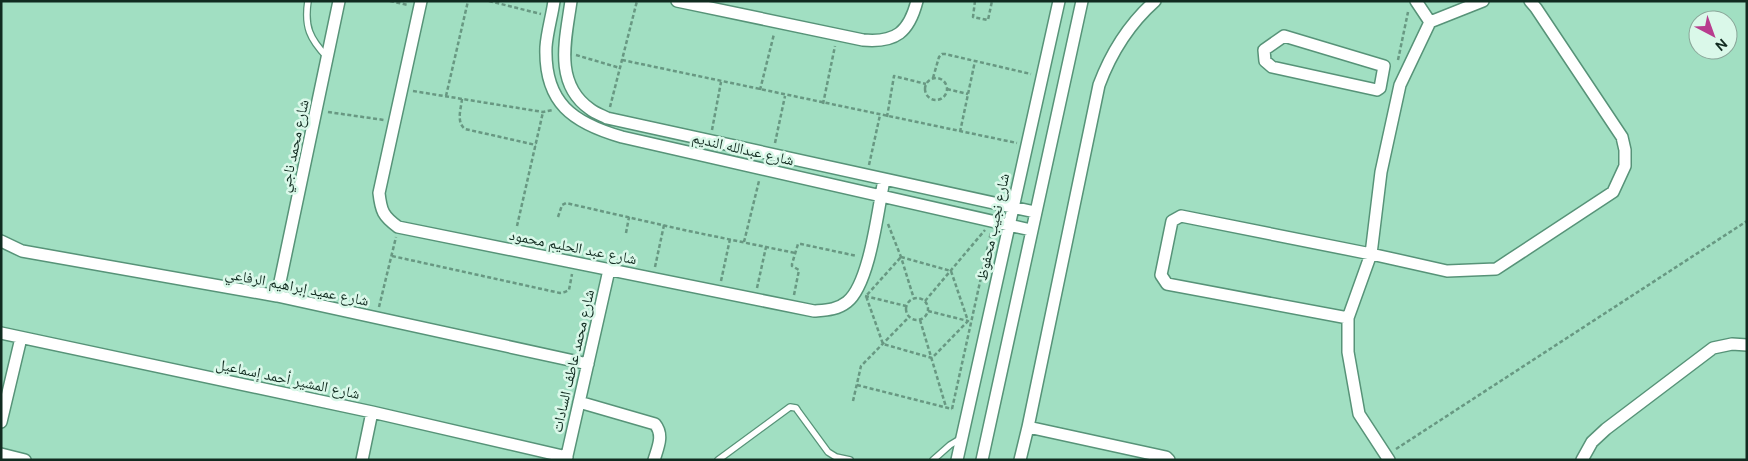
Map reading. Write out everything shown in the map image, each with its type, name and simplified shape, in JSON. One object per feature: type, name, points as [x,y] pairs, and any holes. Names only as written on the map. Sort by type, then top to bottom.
[{"type":"street","name":"شارع محمد ناجي","points":[[277,296],[339,1]]},
{"type":"street","name":"شارع عبدالله النديم","points":[[554,1],[546,45],[546,67],[552,88],[564,108],[581,122],[600,131],[622,137],[1031,230]]},
{"type":"street","name":"شارع عبدالله النديم","points":[[572,1],[564,52],[564,65],[568,82],[576,97],[590,110],[607,118],[1035,212]]},
{"type":"street","points":[[677,1],[878,41],[893,38],[905,29],[913,17],[917,1]]},
{"type":"street","name":"شارع نجيب محفوظ","points":[[957,460],[1059,1]]},
{"type":"street","points":[[982,460],[1082,1]]},
{"type":"street","points":[[1020,460],[1098,85],[1108,60],[1121,40],[1144,12],[1156,1]]},
{"type":"street","points":[[1387,458],[1359,414],[1348,352],[1348,318],[1371,254],[1392,82],[1430,22],[1483,1]]},
{"type":"street","points":[[1348,318],[1167,284],[1161,274],[1171,225],[1176,218],[1181,216],[1448,271],[1496,269],[1613,192],[1625,166],[1625,150],[1622,137],[1530,1]]},
{"type":"street","points":[[1412,3],[1430,22]]},
{"type":"street","points":[[398,226],[388,219],[381,209],[379,193],[420,4]]},
{"type":"street","points":[[1284,36],[1383,66],[1392,82],[1377,90],[1272,67],[1265,61],[1264,50],[1284,36]]},
{"type":"street","name":"شارع عبد الحليم محمود","points":[[398,226],[814,311],[835,309],[848,301],[858,289],[868,258],[884,180]]},
{"type":"street","name":"شارع عميد إبراهيم الرفاعي","points":[[1,241],[22,251],[277,296],[588,364]]},
{"type":"street","name":"شارع محمد عاطف السادات","points":[[567,458],[609,270]]},
{"type":"street","name":"شارع المشير أحمد إسماعيل","points":[[1,333],[372,412],[567,458]]},
{"type":"street","points":[[1,422],[21,338]]},
{"type":"street","points":[[1582,460],[1592,442],[1606,429],[1713,348],[1732,344],[1747,345]]},
{"type":"street","points":[[579,402],[655,424],[660,429],[661,435],[654,460]]},
{"type":"street","points":[[362,460],[372,412]]},
{"type":"street","points":[[1028,427],[1166,457],[1169,460]]},
{"type":"street","points":[[1,454],[25,460]]},
{"type":"lane","points":[[308,1],[306,24],[314,44],[328,58]]},
{"type":"lane","points":[[718,460],[787,408],[793,407],[798,410],[828,452],[836,457],[850,460]]},
{"type":"lane","points":[[933,460],[950,445],[962,438]]},
{"type":"path","points":[[390,1],[420,4]]},
{"type":"path","points":[[446,96],[468,1]]},
{"type":"path","points":[[489,1],[552,16]]},
{"type":"path","points":[[607,118],[637,1]]},
{"type":"path","points":[[976,1],[972,17],[988,20],[992,1]]},
{"type":"path","points":[[1392,82],[1408,12],[1412,3]]},
{"type":"path","points":[[760,90],[777,22]]},
{"type":"path","points":[[823,104],[837,34]]},
{"type":"path","points":[[564,52],[620,68]]},
{"type":"path","points":[[933,78],[943,80],[947,89],[944,96],[937,99],[934,99],[926,92],[926,84],[933,78],[939,57],[942,54],[1042,76]]},
{"type":"path","points":[[622,60],[1027,146]]},
{"type":"path","points":[[960,132],[975,61]]},
{"type":"path","points":[[887,117],[894,76],[926,84]]},
{"type":"path","points":[[710,141],[721,82]]},
{"type":"path","points":[[402,89],[544,112],[516,226]]},
{"type":"path","points":[[947,89],[968,94]]},
{"type":"path","points":[[773,155],[785,96]]},
{"type":"path","points":[[462,99],[459,119],[461,125],[466,129],[536,145]]},
{"type":"path","points":[[317,110],[394,122]]},
{"type":"path","points":[[866,176],[880,115]]},
{"type":"path","points":[[744,242],[762,168]]},
{"type":"path","points":[[558,217],[562,205],[566,203],[795,253]]},
{"type":"path","points":[[626,233],[629,217]]},
{"type":"path","points":[[887,221],[902,257],[914,299]]},
{"type":"path","points":[[924,301],[993,221]]},
{"type":"path","points":[[952,409],[993,221]]},
{"type":"path","points":[[1387,458],[1747,221]]},
{"type":"path","points":[[653,278],[664,225]]},
{"type":"path","points":[[376,318],[398,226]]},
{"type":"path","points":[[719,292],[730,239]]},
{"type":"path","points":[[791,306],[799,273],[798,268],[792,266],[798,244],[868,258]]},
{"type":"path","points":[[755,299],[766,247]]},
{"type":"path","points":[[392,256],[560,293],[569,290],[574,262]]},
{"type":"path","points":[[902,257],[950,271]]},
{"type":"path","points":[[866,296],[902,257]]},
{"type":"path","points":[[950,271],[970,322]]},
{"type":"path","points":[[854,294],[906,306]]},
{"type":"path","points":[[866,296],[882,344]]},
{"type":"path","points":[[919,298],[928,306],[928,312],[920,320],[914,320],[906,312],[906,306],[910,300],[914,299],[919,298]]},
{"type":"path","points":[[928,312],[987,326]]},
{"type":"path","points":[[853,401],[861,366],[909,317]]},
{"type":"path","points":[[920,320],[946,407]]},
{"type":"path","points":[[932,358],[970,322]]},
{"type":"path","points":[[882,344],[932,358]]},
{"type":"path","points":[[857,386],[968,413]]}]
